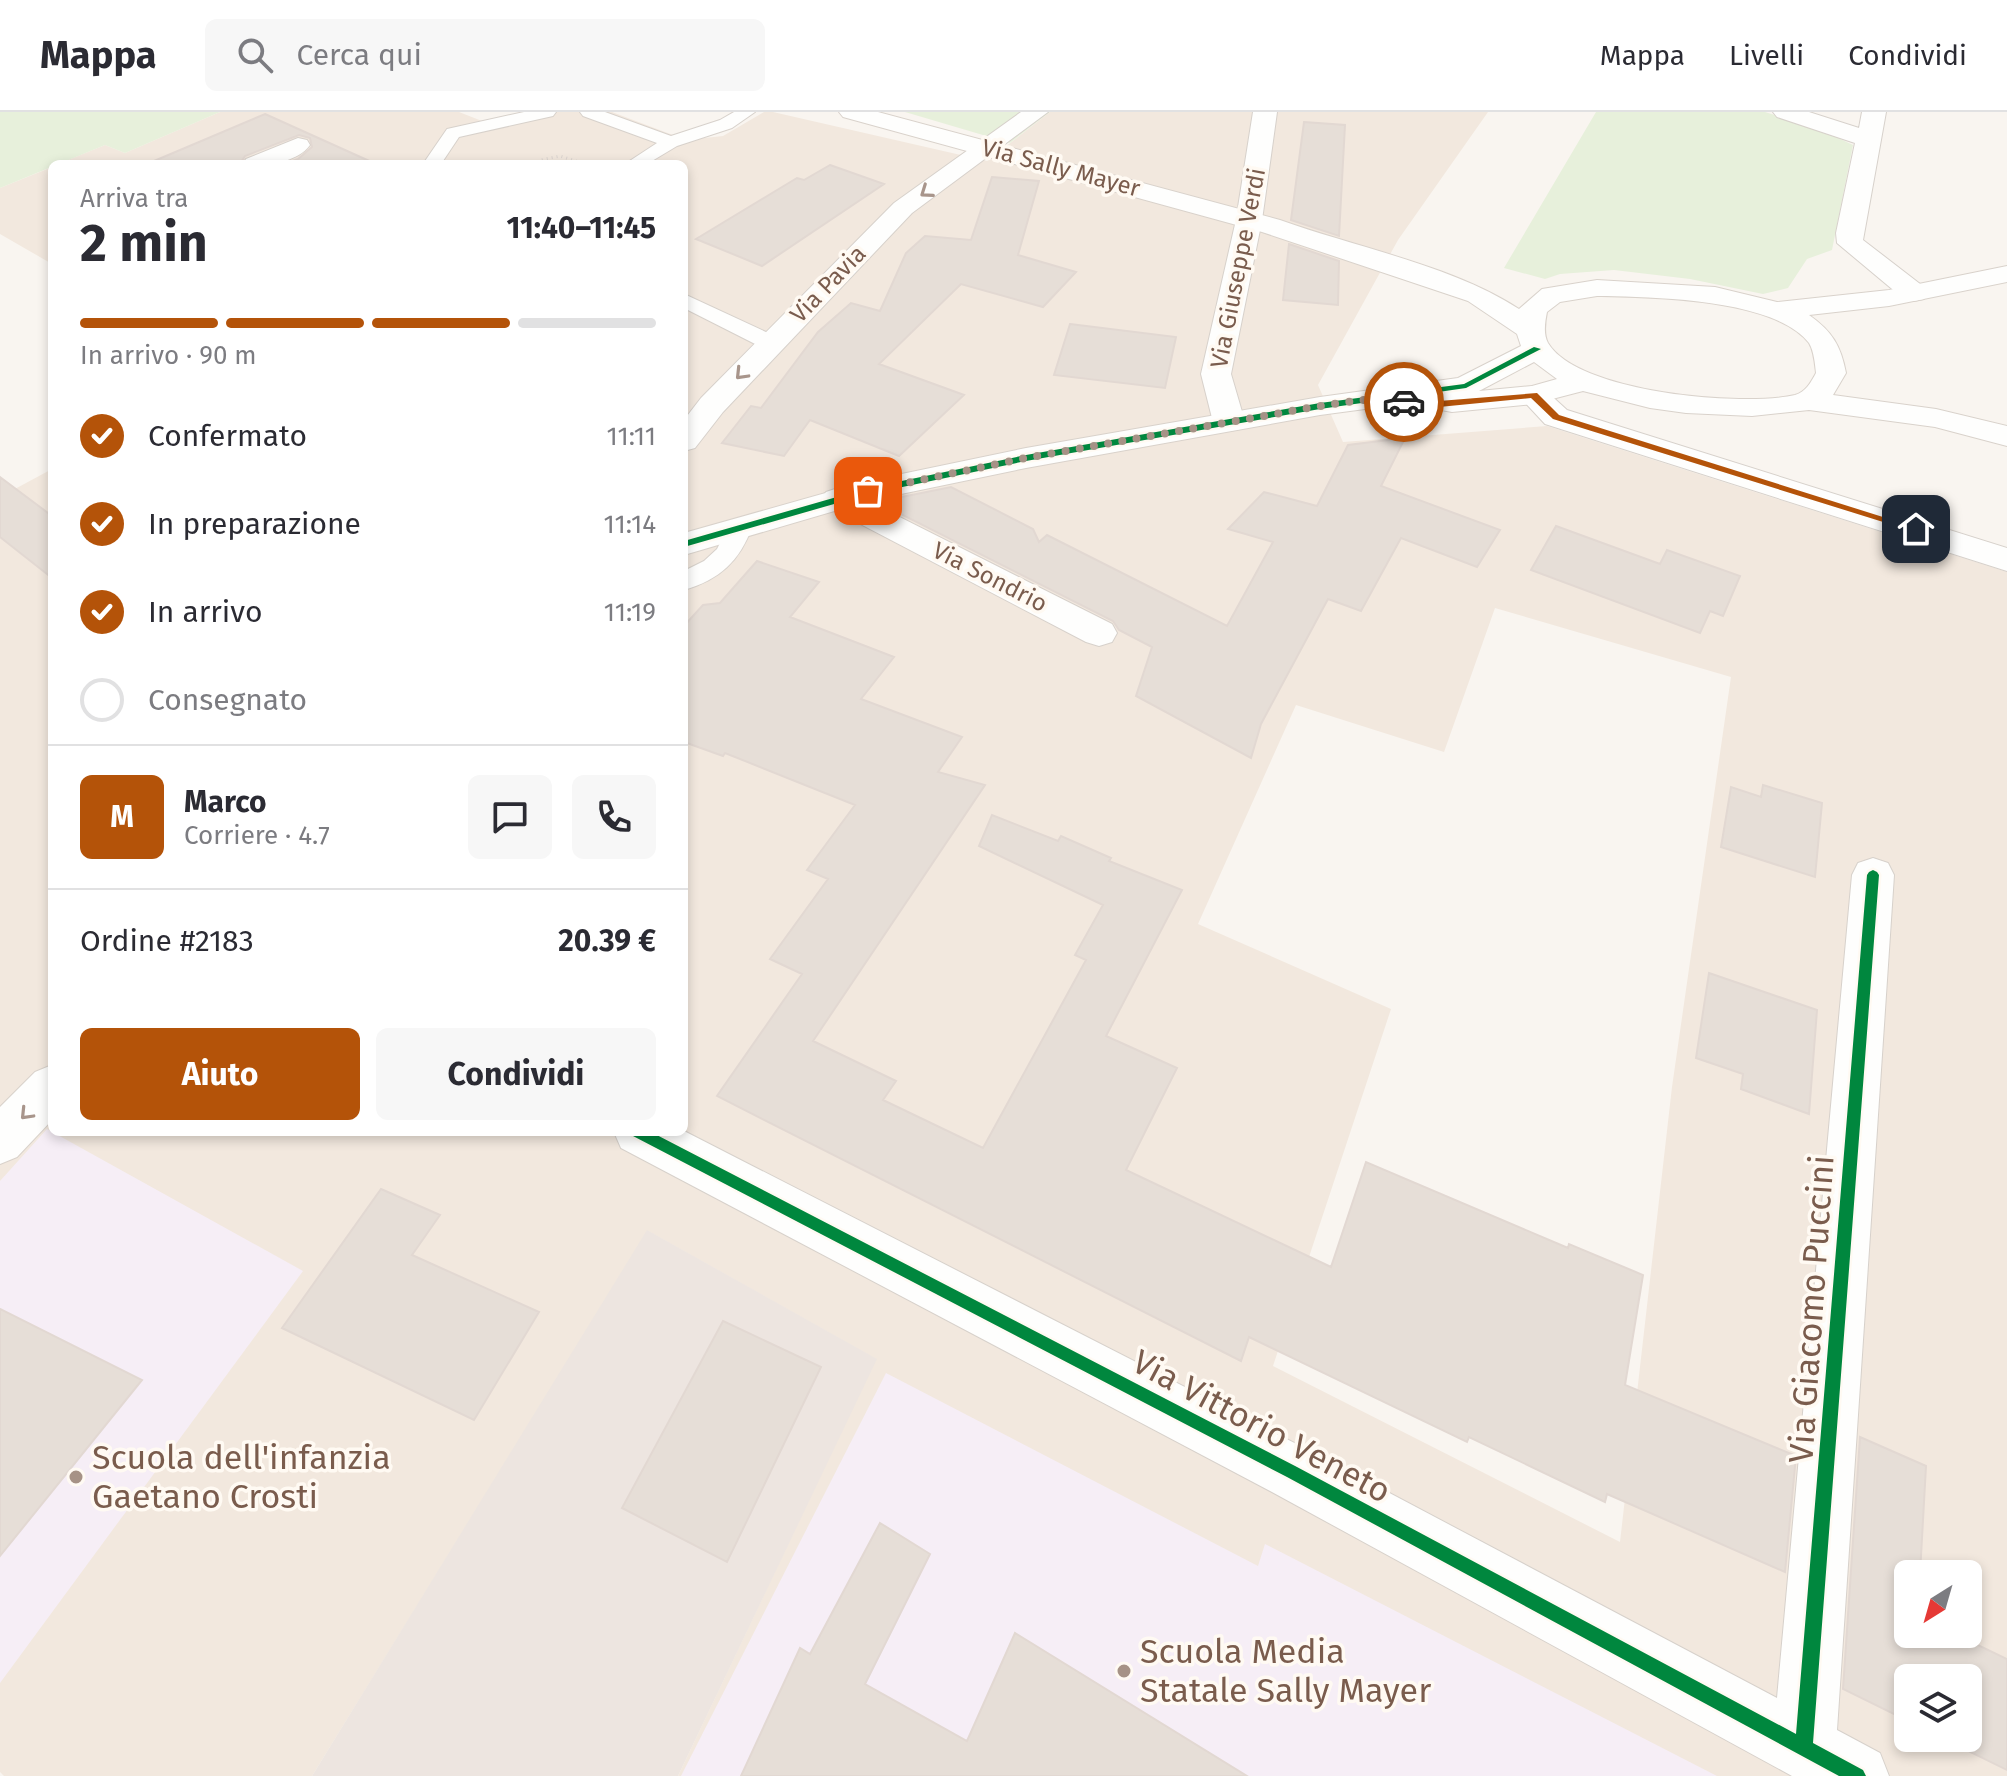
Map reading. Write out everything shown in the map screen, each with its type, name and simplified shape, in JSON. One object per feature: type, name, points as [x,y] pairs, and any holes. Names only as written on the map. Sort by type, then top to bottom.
[{"type":"street","name":"Via Sally Mayer","points":[[851,112],[990,147],[1260,223],[1425,275],[1478,295],[1533,339],[1555,366],[1586,381],[1629,395],[1683,404],[1748,409],[1808,401],[1936,418]]},
{"type":"street","name":"Via Pavia","points":[[688,436],[712,405],[903,208],[1036,112]]},
{"type":"street","name":"Via Giuseppe Verdi","points":[[1229,422],[1216,374],[1260,223],[1265,112]]},
{"type":"street","points":[[1785,112],[1870,140]]},
{"type":"street","points":[[1874,112],[1859,178],[1850,243],[1902,296]]},
{"type":"street","points":[[264,160],[298,145]]},
{"type":"street","name":"Via Sally Mayer","points":[[1260,223],[1338,237],[1552,295]]},
{"type":"street","points":[[1773,311],[1902,296],[2007,274]]},
{"type":"street","points":[[688,543],[838,499],[1026,458],[1361,400],[1466,386],[1533,339],[1533,309],[1552,295],[1597,288],[1652,288],[1716,296],[1773,311],[1802,323],[1823,341],[1831,373],[1822,389],[1808,401]]},
{"type":"street","points":[[1823,341],[1847,315],[1902,296]]},
{"type":"street","points":[[1831,373],[1936,418],[2007,436]]},
{"type":"street","points":[[1361,400],[1439,404],[1533,395],[1586,381]]},
{"type":"street","points":[[1533,395],[1556,417],[2007,560]]},
{"type":"street","name":"Via Sondrio","points":[[838,499],[1099,633]]},
{"type":"street","name":"Via Giacomo Puccini","points":[[1804,1747],[1873,875]]},
{"type":"street","points":[[0,1141],[48,1091]]},
{"type":"street","name":"Via Vittorio Veneto","points":[[646,1136],[1292,1472],[1857,1776]]},
{"type":"lane","points":[[435,160],[453,133],[547,112]]},
{"type":"lane","points":[[589,112],[671,142]]},
{"type":"lane","points":[[641,160],[671,142],[726,124],[746,112]]},
{"type":"lane","points":[[688,302],[771,343]]},
{"type":"lane","points":[[688,579],[710,571],[732,550],[740,527]]},
{"type":"path","points":[[541,160],[560,156],[572,160]]},
{"type":"shaded area","points":[[220,112],[459,112],[482,121],[527,112],[612,112],[686,140],[723,136],[764,112],[773,112],[987,161],[1050,112],[1488,112],[1398,240],[1318,385],[1343,442],[1547,426],[2007,572],[2007,1776],[678,1776],[876,1359],[648,1231],[312,1776],[4,1776],[0,1772],[0,497],[48,471],[48,1136],[688,1136],[688,160],[68,160],[105,145],[125,153]],"holes":[[[1495,608],[1731,677],[1672,1087],[1620,1542],[1273,1366],[1391,1009],[1198,924],[1296,705],[1444,752]]]},
{"type":"shaded area","points":[[48,169],[48,262],[0,234],[0,188]]},
{"type":"shaded area","name":"Scuola dell'infanzia Gaetano Crosti","points":[[47,1129],[48,1136],[60,1136],[303,1271],[0,1683],[0,1181]]},
{"type":"shaded area","points":[[647,1230],[877,1359],[678,1776],[312,1776]]},
{"type":"shaded area","name":"Scuola Media Statale Sally Mayer","points":[[886,1373],[1258,1566],[1265,1544],[1717,1776],[681,1776]]},
{"type":"green space","points":[[0,112],[220,112],[125,153],[105,145],[68,160],[48,160],[48,168],[0,188]]},
{"type":"green space","points":[[905,112],[1050,112],[1010,143]]},
{"type":"green space","points":[[1596,112],[1765,112],[1819,129],[1853,145],[1832,250],[1807,259],[1788,288],[1763,294],[1690,279],[1614,270],[1560,274],[1545,279],[1504,268]]},
{"type":"building","points":[[265,114],[367,160],[295,160],[312,147],[310,138],[299,135],[245,156],[242,160],[156,160]]},
{"type":"building","points":[[1304,122],[1345,125],[1339,236],[1291,220]]},
{"type":"building","points":[[830,165],[884,184],[762,266],[696,239],[797,178],[804,180]]},
{"type":"building","points":[[992,177],[1039,181],[1018,255],[1076,272],[1043,307],[961,284],[879,364],[964,395],[899,456],[810,420],[784,456],[722,443],[751,406],[761,408],[818,332],[851,303],[880,311],[906,253],[925,236],[971,240]]},
{"type":"building","points":[[1289,244],[1339,261],[1338,305],[1283,300]]},
{"type":"building","points":[[1070,324],[1176,337],[1165,388],[1054,375]]},
{"type":"building","points":[[1405,438],[1381,486],[1500,530],[1477,567],[1401,538],[1361,611],[1328,599],[1261,724],[1251,758],[1136,696],[1152,647],[1119,630],[1113,621],[877,502],[951,487],[1033,529],[1039,542],[1047,535],[1227,626],[1273,542],[1228,529],[1264,492],[1317,506],[1348,445]]},
{"type":"building","points":[[0,477],[48,513],[48,575],[0,537]]},
{"type":"building","points":[[1556,526],[1660,564],[1667,550],[1740,576],[1723,616],[1710,611],[1700,633],[1531,570]]},
{"type":"building","points":[[757,561],[819,582],[790,617],[894,657],[861,699],[962,737],[938,772],[985,785],[813,1041],[896,1081],[883,1100],[983,1148],[1086,960],[1075,955],[1103,905],[979,846],[992,815],[1058,841],[1061,836],[1111,858],[1109,861],[1182,890],[1106,1036],[1177,1068],[1126,1170],[1331,1267],[1366,1162],[1568,1248],[1569,1244],[1643,1275],[1625,1385],[1796,1456],[1785,1572],[1607,1494],[1605,1502],[1469,1437],[1467,1442],[1249,1337],[1241,1361],[717,1096],[802,974],[770,959],[828,879],[807,870],[855,805],[725,753],[723,756],[688,743],[688,622],[703,605],[720,603]]},
{"type":"building","points":[[1763,785],[1822,803],[1815,877],[1721,847],[1731,787],[1761,797]]},
{"type":"building","points":[[1709,973],[1817,1010],[1809,1114],[1741,1089],[1743,1074],[1696,1058]]},
{"type":"building","points":[[381,1189],[440,1215],[412,1255],[539,1312],[474,1420],[282,1328]]},
{"type":"building","points":[[0,1309],[142,1380],[0,1556]]},
{"type":"building","points":[[723,1321],[821,1367],[727,1562],[622,1508]]},
{"type":"building","points":[[1860,1437],[1926,1466],[1921,1560],[1894,1560],[1894,1648],[1982,1647],[2007,1659],[2007,1770],[1970,1752],[1982,1752],[1982,1664],[1894,1664],[1894,1714],[1843,1689]]},
{"type":"building","points":[[880,1523],[930,1554],[865,1684],[967,1741],[1015,1633],[1247,1776],[741,1776],[800,1648],[810,1654]]},
{"type":"cycle path","points":[[688,543],[868,491],[1026,458],[1320,406],[1466,386],[1537,349]]},
{"type":"cycle path","points":[[1804,1747],[1873,875]]},
{"type":"cycle path","points":[[646,1136],[1292,1472],[1857,1776]]},
{"type":"way so far","points":[[868,491],[1026,458],[1320,406],[1361,400],[1404,402]]},
{"type":"place","name":"Scuola dell'infanzia Gaetano Crosti","points":[[76,1477]]},
{"type":"place","name":"Scuola Media Statale Sally Mayer","points":[[1124,1671]]},
{"type":"route","points":[[1404,402],[1439,404],[1533,395],[1556,417],[1916,529]]}]
